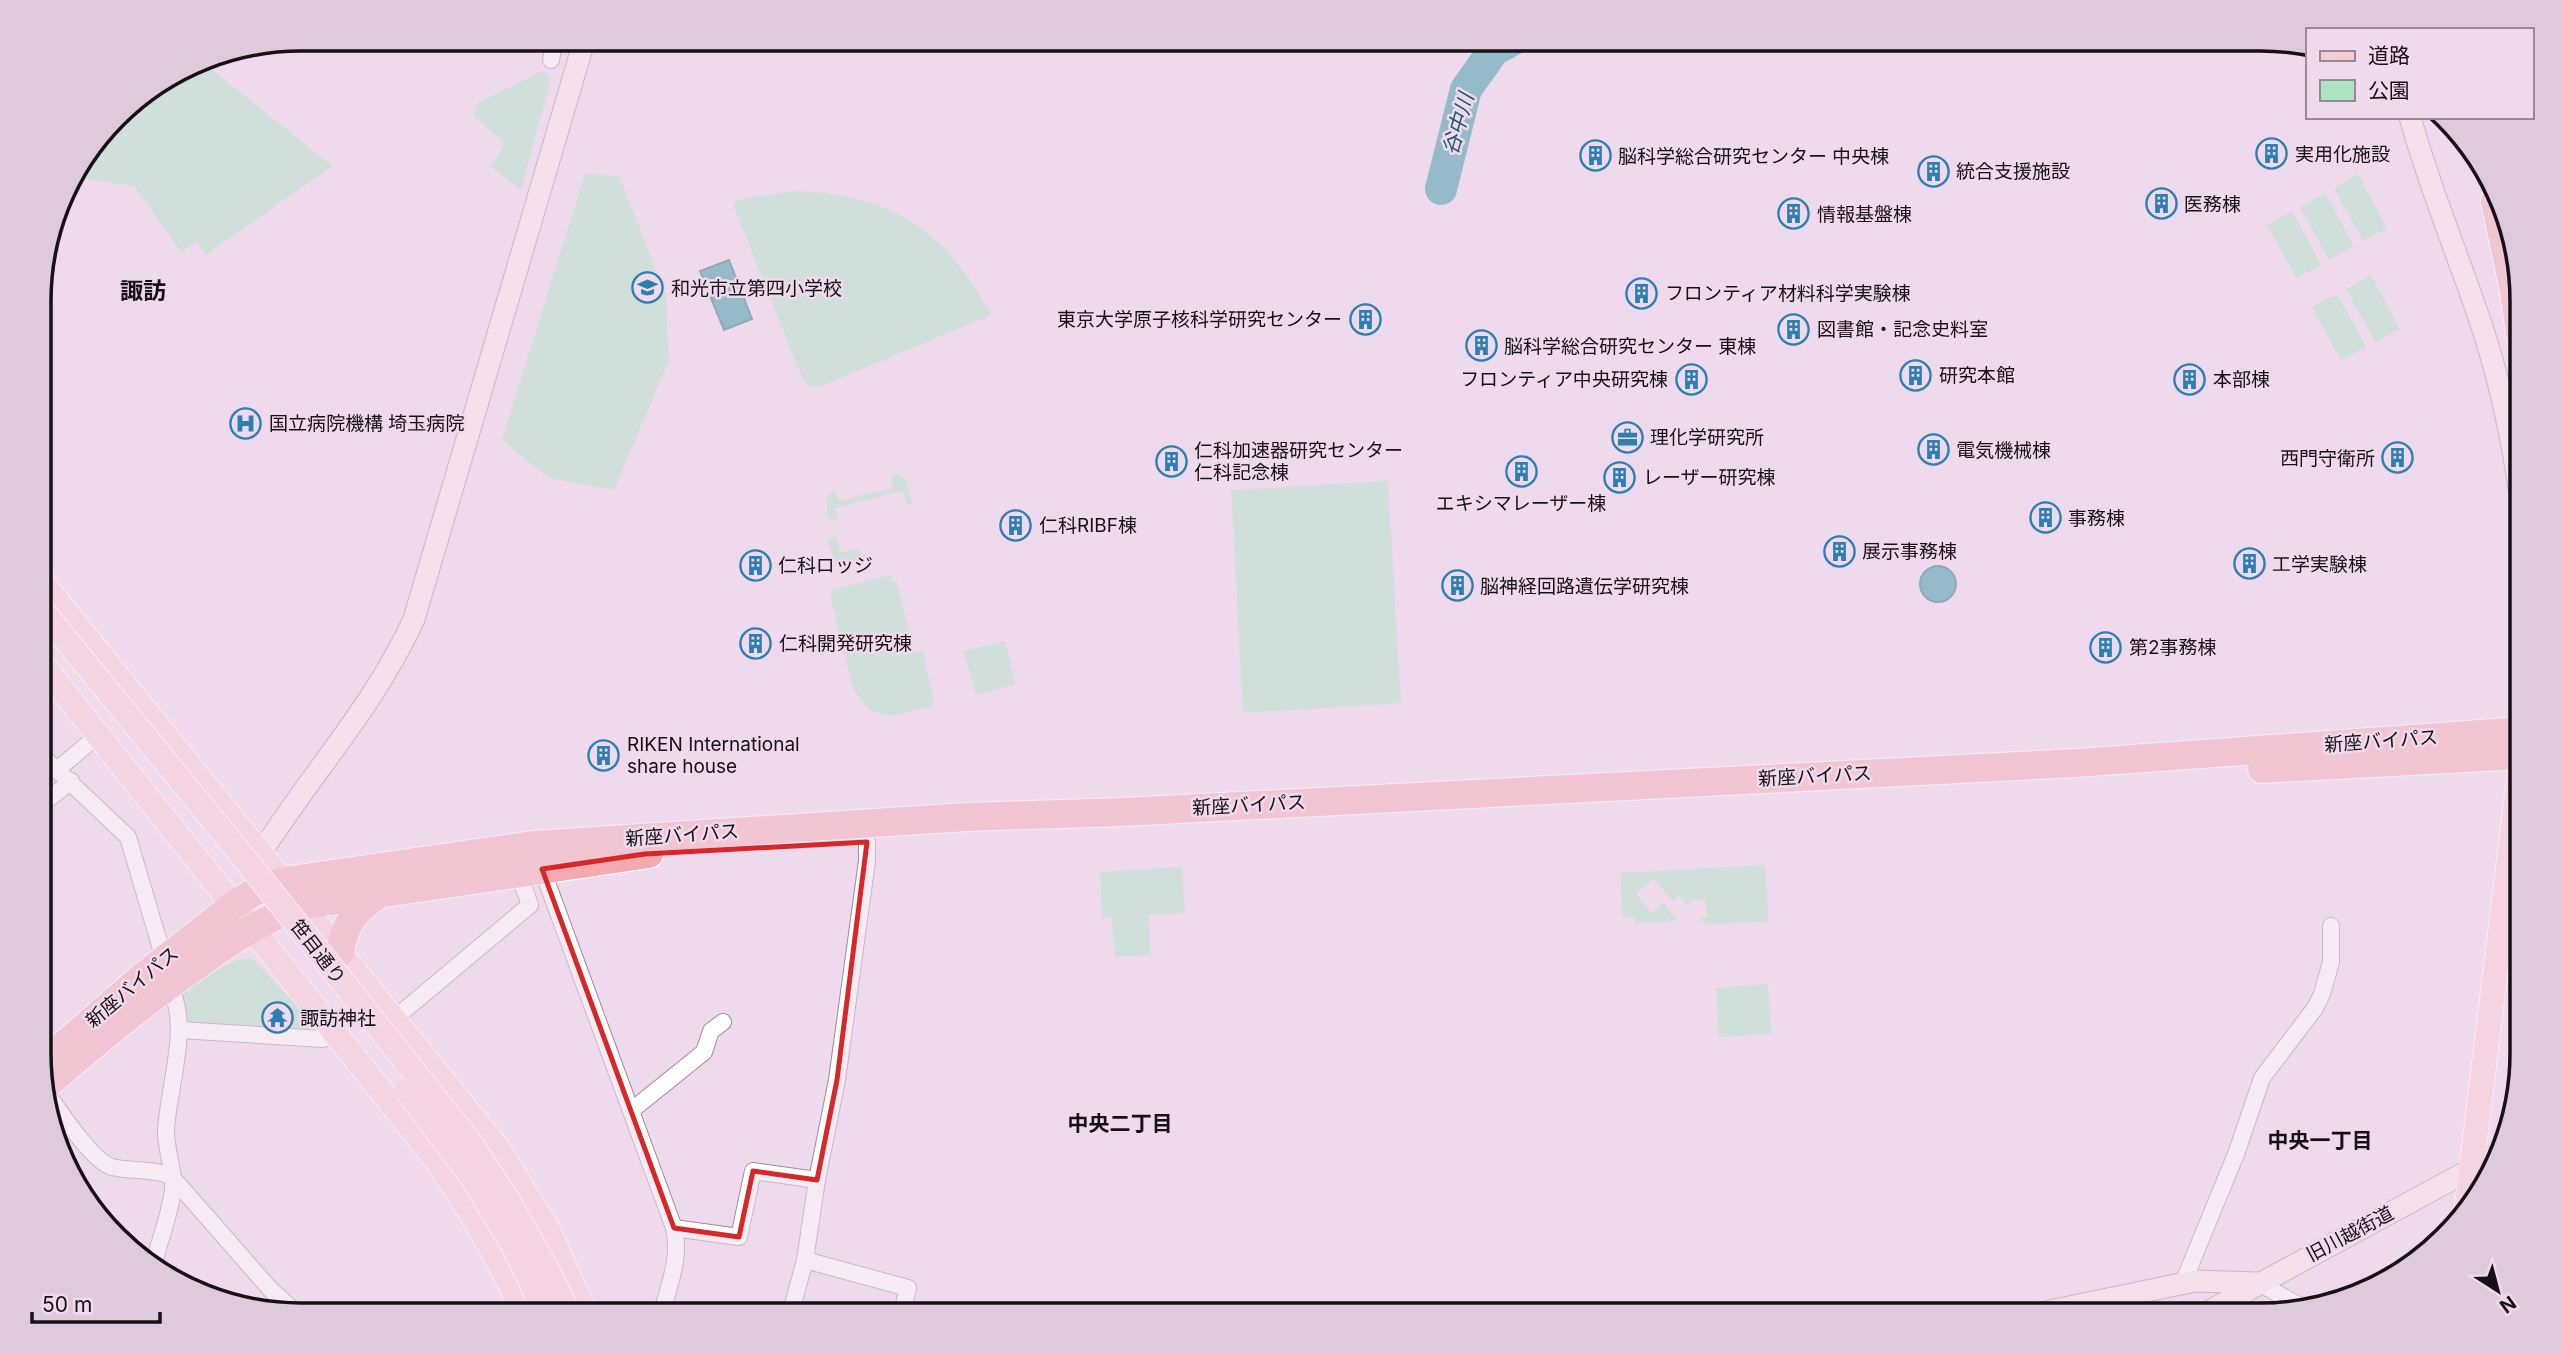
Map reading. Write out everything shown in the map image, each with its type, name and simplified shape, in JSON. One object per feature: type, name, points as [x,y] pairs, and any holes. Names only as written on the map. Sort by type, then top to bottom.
[{"type":"highway","name":"新座バイパス","points":[[52,1074],[104,1035],[244,899],[284,881],[534,845],[967,817],[1122,812],[2076,763],[2510,732]]},
{"type":"highway","name":"新座バイパス","points":[[166,972],[275,915],[303,905],[645,854],[2510,756]]},
{"type":"highway","points":[[340,952],[349,922],[360,908],[379,894]]},
{"type":"main road","points":[[51,594],[499,1150],[548,1230],[561,1303]]},
{"type":"main road","name":"笹目通り","points":[[51,621],[257,874],[469,1142],[509,1202],[551,1277],[560,1303]]},
{"type":"main road","name":"笹目通り","points":[[51,648],[232,870],[472,1177],[513,1245],[556,1303]]},
{"type":"main road","points":[[51,676],[180,839],[244,899],[252,927],[436,1160],[472,1212],[507,1274],[519,1303]]},
{"type":"main road","points":[[180,839],[191,843],[202,842],[222,827],[224,818],[220,804]]},
{"type":"main road","points":[[2468,1191],[2510,852]]},
{"type":"street","points":[[551,60],[553,51]]},
{"type":"street","points":[[244,899],[261,853],[370,698],[397,655],[414,619],[581,51]]},
{"type":"street","points":[[2411,119],[2442,220],[2476,310],[2499,383],[2510,442]]},
{"type":"street","points":[[58,769],[97,736]]},
{"type":"street","points":[[51,763],[128,837],[175,999],[180,1030],[168,1102],[166,1134],[173,1189],[156,1256]]},
{"type":"street","points":[[51,797],[71,781]]},
{"type":"street","points":[[793,1303],[805,1260],[817,1180],[837,1080],[867,861],[867,842]]},
{"type":"street","points":[[394,1019],[530,905],[530,871]]},
{"type":"street","points":[[530,871],[632,1110],[674,1228],[678,1246],[664,1303]]},
{"type":"street","points":[[2183,1283],[2236,1154],[2262,1078],[2315,1008],[2322,994],[2332,962],[2331,926]]},
{"type":"street","points":[[632,1110],[704,1052],[711,1031],[723,1022]]},
{"type":"street","points":[[180,1030],[323,1039],[334,1033]]},
{"type":"street","points":[[56,1105],[78,1136],[105,1164],[115,1168],[161,1172],[171,1176],[255,1272],[287,1303]]},
{"type":"street","name":"旧川越街道","points":[[2223,1303],[2485,1161]]},
{"type":"street","points":[[674,1228],[739,1237],[753,1171],[817,1180]]},
{"type":"street","points":[[805,1260],[908,1288],[904,1303]]},
{"type":"street","points":[[2088,1303],[2195,1281],[2259,1283],[2291,1301]]},
{"type":"highlighted area","points":[[867,842],[837,1080],[817,1180],[753,1171],[739,1237],[674,1228],[542,869],[645,854]]},
{"type":"green space","points":[[210,68],[332,166],[206,255],[196,241],[181,252],[134,186],[83,179],[125,123],[182,81]]},
{"type":"green space","points":[[542,71],[548,75],[549,86],[521,190],[491,167],[503,141],[473,116],[477,103]]},
{"type":"green space","points":[[585,174],[619,176],[666,295],[669,360],[614,490],[549,478],[502,440]]},
{"type":"green space","points":[[2358,174],[2387,228],[2363,241],[2334,188]]},
{"type":"green space","points":[[795,191],[860,200],[888,209],[912,222],[935,239],[955,260],[991,315],[819,387],[807,385],[733,204],[741,199]]},
{"type":"green space","points":[[2325,193],[2354,246],[2329,260],[2300,207]]},
{"type":"green space","points":[[2292,211],[2321,265],[2296,278],[2267,225]]},
{"type":"green space","points":[[2371,275],[2400,329],[2375,342],[2346,289]]},
{"type":"green space","points":[[2337,294],[2366,347],[2341,361],[2312,307]]},
{"type":"green space","points":[[899,475],[906,480],[913,504],[907,505],[903,491],[835,508],[838,521],[827,517],[827,498],[832,491],[835,490],[839,501],[893,488],[891,476]]},
{"type":"green space","points":[[1388,481],[1401,703],[1243,713],[1231,490]]},
{"type":"green space","points":[[836,536],[840,552],[859,549],[862,560],[839,566],[835,564],[828,542],[829,538]]},
{"type":"green space","points":[[891,575],[893,582],[897,582],[914,653],[923,652],[934,703],[932,706],[892,716],[873,711],[853,689],[831,598],[831,592],[835,589]]},
{"type":"green space","points":[[1005,641],[1015,684],[976,695],[964,651]]},
{"type":"green space","points":[[1766,865],[1768,922],[1705,924],[1705,921],[1700,922],[1700,918],[1707,917],[1705,899],[1693,900],[1687,905],[1679,896],[1673,901],[1653,879],[1636,894],[1651,913],[1664,903],[1672,915],[1675,913],[1676,921],[1635,923],[1635,917],[1623,918],[1620,873]]},
{"type":"green space","points":[[1182,867],[1185,913],[1149,915],[1151,955],[1115,957],[1112,917],[1102,918],[1100,872]]},
{"type":"green space","points":[[241,959],[254,961],[317,1026],[311,1034],[184,1025],[178,992]]},
{"type":"green space","points":[[1768,984],[1771,1034],[1719,1037],[1716,988]]},
{"type":"water","points":[[729,260],[752,319],[724,330],[700,271]]},
{"type":"water","points":[[1938,566],[1950,572],[1956,584],[1950,596],[1938,602],[1926,596],[1920,584],[1926,572]]},
{"type":"waterway","name":"谷中川","points":[[1441,189],[1466,89],[1493,51]]},
{"type":"place","name":"実用化施設","points":[[2272,154]]},
{"type":"place","name":"脳科学総合研究センター 中央棟","points":[[1595,156]]},
{"type":"place","name":"統合支援施設","points":[[1933,171]]},
{"type":"place","name":"医務棟","points":[[2161,204]]},
{"type":"place","name":"情報基盤棟","points":[[1794,214]]},
{"type":"place","name":"和光市立第四小学校","points":[[648,288]]},
{"type":"place","name":"フロンティア材料科学実験棟","points":[[1642,293]]},
{"type":"place","name":"東京大学原子核科学研究センター","points":[[1365,319]]},
{"type":"place","name":"図書館・記念史料室","points":[[1794,329]]},
{"type":"place","name":"脳科学総合研究センター 東棟","points":[[1481,346]]},
{"type":"place","name":"研究本館","points":[[1916,375]]},
{"type":"place","name":"フロンティア中央研究棟","points":[[1691,379]]},
{"type":"place","name":"本部棟","points":[[2190,379]]},
{"type":"place","name":"国立病院機構 埼玉病院","points":[[246,423]]},
{"type":"place","name":"理化学研究所","points":[[1627,437]]},
{"type":"place","name":"電気機械棟","points":[[1933,450]]},
{"type":"place","name":"西門守衛所","points":[[2398,458]]},
{"type":"place","name":"仁科加速器研究センター 仁科記念棟","points":[[1171,461]]},
{"type":"place","name":"エキシマレーザー棟","points":[[1521,472]]},
{"type":"place","name":"レーザー研究棟","points":[[1620,477]]},
{"type":"place","name":"事務棟","points":[[2045,518]]},
{"type":"place","name":"仁科RIBF棟","points":[[1016,525]]},
{"type":"place","name":"展示事務棟","points":[[1839,551]]},
{"type":"place","name":"工学実験棟","points":[[2249,564]]},
{"type":"place","name":"仁科ロッジ","points":[[755,565]]},
{"type":"place","name":"脳神経回路遺伝学研究棟","points":[[1457,586]]},
{"type":"place","name":"仁科開発研究棟","points":[[756,643]]},
{"type":"place","name":"第2事務棟","points":[[2106,647]]},
{"type":"place","name":"RIKEN International share house","points":[[604,755]]},
{"type":"place","name":"諏訪神社","points":[[277,1018]]},
{"type":"district","name":"諏訪","points":[[143,291]]},
{"type":"district","name":"中央二丁目","points":[[1120,1123]]},
{"type":"district","name":"中央一丁目","points":[[2320,1140]]}]
